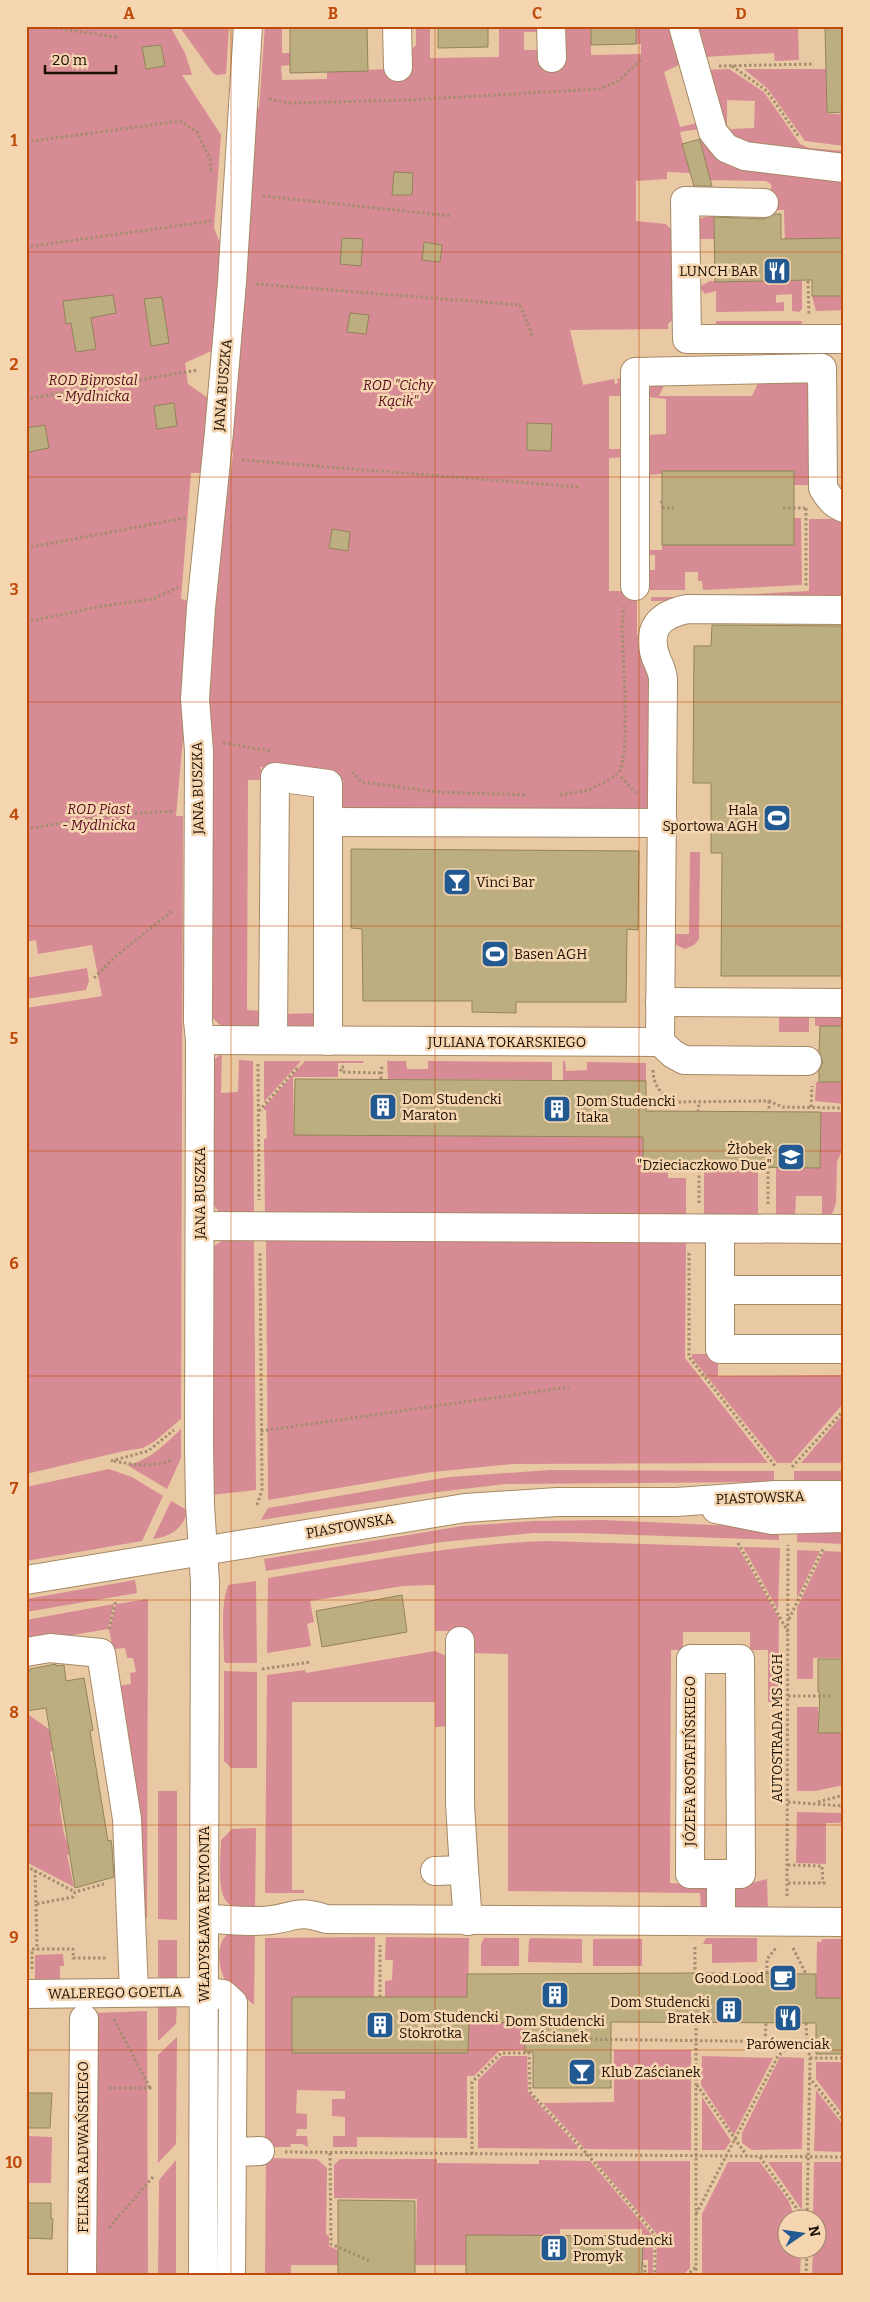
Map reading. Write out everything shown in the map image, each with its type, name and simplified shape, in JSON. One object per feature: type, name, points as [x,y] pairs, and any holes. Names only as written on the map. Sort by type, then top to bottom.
[{"type":"street","name":"JANA BUSZKA","points":[[203,1552],[199,1445],[200,1040],[198,1021],[198,739],[195,699],[204,580],[232,282],[253,106],[248,26]]},
{"type":"street","points":[[397,26],[398,67]]},
{"type":"street","points":[[551,26],[552,58]]},
{"type":"street","points":[[683,26],[713,132],[726,148],[745,156],[844,168]]},
{"type":"street","points":[[764,203],[685,201],[687,339],[844,339]]},
{"type":"street","points":[[635,586],[635,372],[822,368],[823,488],[829,498],[843,508]]},
{"type":"street","points":[[807,1061],[684,1060],[673,1054],[656,1053],[660,1002],[663,676],[653,643],[658,623],[667,615],[687,609],[844,610]]},
{"type":"street","points":[[266,1048],[275,778],[328,784],[342,822],[328,1040]]},
{"type":"street","points":[[342,822],[663,824]]},
{"type":"street","points":[[660,1002],[844,1003]]},
{"type":"street","name":"JULIANA TOKARSKIEGO","points":[[200,1040],[266,1048],[328,1040],[656,1053]]},
{"type":"street","points":[[200,1226],[720,1230],[844,1229]]},
{"type":"street","points":[[720,1230],[720,1349],[844,1349]]},
{"type":"street","points":[[720,1290],[844,1290]]},
{"type":"street","name":"PIASTOWSKA","points":[[26,1580],[465,1508],[557,1502],[677,1502],[775,1495],[844,1496]]},
{"type":"street","name":"PIASTOWSKA","points":[[677,1502],[772,1520],[844,1518]]},
{"type":"street","name":"WŁADYSŁAWA REYMONTA","points":[[203,1552],[205,1582],[203,2276]]},
{"type":"street","points":[[460,1641],[460,1804],[468,1921]]},
{"type":"street","points":[[26,1652],[50,1648],[101,1653],[127,1819],[134,1992]]},
{"type":"street","name":"JÓZEFA ROSTAFIŃSKIEGO","points":[[691,1659],[740,1659],[741,1874],[721,1875],[690,1874],[691,1659]]},
{"type":"street","points":[[435,1871],[464,1870]]},
{"type":"street","points":[[721,1875],[721,1921]]},
{"type":"street","points":[[204,1919],[272,1920],[309,1914],[326,1919],[844,1922]]},
{"type":"street","name":"WALEREGO GOETLA","points":[[29,1986],[134,1992],[204,1992],[223,1994],[233,2003],[231,2276]]},
{"type":"street","name":"FELIKSA RADWAŃSKIEGO","points":[[82,2276],[84,2018]]},
{"type":"street","points":[[232,2152],[260,2152]]},
{"type":"path","points":[[40,26],[117,38]]},
{"type":"path","points":[[253,106],[290,103],[409,100],[599,89],[617,82],[641,60]]},
{"type":"path","points":[[713,66],[813,64]]},
{"type":"path","points":[[732,66],[767,91],[802,142]]},
{"type":"path","points":[[26,142],[180,121],[197,132],[210,159],[212,173]]},
{"type":"path","points":[[256,196],[452,216]]},
{"type":"path","points":[[26,247],[209,221],[210,213]]},
{"type":"path","points":[[808,281],[809,316]]},
{"type":"path","points":[[254,284],[520,306],[533,337]]},
{"type":"path","points":[[26,399],[186,371]]},
{"type":"path","points":[[232,459],[579,487]]},
{"type":"path","points":[[663,508],[674,508]]},
{"type":"path","points":[[783,508],[843,508]]},
{"type":"path","points":[[797,588],[806,587],[805,508]]},
{"type":"path","points":[[26,548],[210,514]]},
{"type":"path","points":[[26,622],[102,606],[153,599],[186,584],[204,580]]},
{"type":"path","points":[[558,795],[589,790],[614,777],[621,770],[625,745],[622,613],[627,595],[635,586]]},
{"type":"path","points":[[198,739],[275,751]]},
{"type":"path","points":[[349,768],[362,782],[438,792],[530,795]]},
{"type":"path","points":[[26,829],[112,815],[176,810]]},
{"type":"path","points":[[94,978],[116,956],[174,910]]},
{"type":"path","points":[[259,1206],[258,1111],[266,1048]]},
{"type":"path","points":[[656,1053],[654,1080],[666,1097],[673,1102],[769,1101],[783,1107],[844,1108]]},
{"type":"path","points":[[258,1111],[302,1063]]},
{"type":"path","points":[[367,1067],[341,1067],[341,1072],[382,1073]]},
{"type":"path","points":[[769,1101],[769,1112]]},
{"type":"path","points":[[698,1112],[699,1102]]},
{"type":"path","points":[[699,1166],[699,1210]]},
{"type":"path","points":[[768,1167],[768,1230]]},
{"type":"path","points":[[257,1505],[262,1490],[260,1247]]},
{"type":"path","points":[[261,1431],[569,1387]]},
{"type":"path","points":[[792,1467],[844,1410]]},
{"type":"path","points":[[178,1457],[165,1463],[152,1465],[134,1466],[111,1461],[148,1451],[179,1426]]},
{"type":"path","points":[[738,1543],[788,1632]]},
{"type":"path","name":"AUTOSTRADA MS AGH","points":[[788,1545],[788,1898]]},
{"type":"path","points":[[788,1621],[824,1547]]},
{"type":"path","points":[[108,1631],[116,1600]]},
{"type":"path","points":[[262,1669],[311,1662]]},
{"type":"path","points":[[788,1696],[830,1696]]},
{"type":"path","points":[[815,1803],[844,1795]]},
{"type":"path","points":[[788,1802],[844,1806]]},
{"type":"path","points":[[788,1865],[822,1866],[824,1883],[788,1883]]},
{"type":"path","points":[[26,1866],[75,1892],[112,1881]]},
{"type":"path","points":[[35,1870],[37,1949]]},
{"type":"path","points":[[36,1904],[73,1897],[75,1892]]},
{"type":"path","points":[[767,1973],[767,1959],[781,1942]]},
{"type":"path","points":[[380,1943],[380,1997]]},
{"type":"path","points":[[790,1943],[806,1974]]},
{"type":"path","points":[[694,1945],[695,1973]]},
{"type":"path","points":[[29,1986],[32,1949],[73,1949],[73,1958],[132,1958]]},
{"type":"path","points":[[83,2088],[152,2088],[114,2018]]},
{"type":"path","points":[[696,2022],[696,2276]]},
{"type":"path","points":[[766,2023],[766,2041]]},
{"type":"path","points":[[806,2024],[806,2042],[810,2058],[806,2210]]},
{"type":"path","points":[[570,2039],[696,2039],[806,2042]]},
{"type":"path","points":[[696,2215],[722,2161],[728,2156],[778,2056],[794,2042]]},
{"type":"path","points":[[472,2154],[472,2082],[501,2053],[529,2053],[530,2092],[588,2155],[655,2235],[654,2276]]},
{"type":"path","points":[[810,2058],[844,2058]]},
{"type":"path","points":[[809,2077],[844,2121]]},
{"type":"path","points":[[696,2083],[747,2156]]},
{"type":"path","points":[[260,2152],[844,2157]]},
{"type":"path","points":[[330,2153],[331,2244],[370,2261]]},
{"type":"path","points":[[760,2156],[799,2210]]},
{"type":"path","points":[[103,2235],[153,2177]]},
{"type":"path","points":[[806,2276],[807,2260]]},
{"type":"path","points":[[641,2264],[645,2264],[645,2276]]},
{"type":"path","points":[[686,2276],[696,2267]]},
{"type":"green space","points":[[26,26],[170,26],[185,53],[192,75],[182,75],[221,135],[214,228],[226,258],[218,348],[185,363],[188,384],[215,403],[210,473],[191,473],[181,599],[189,601],[195,607],[176,816],[183,816],[181,1419],[155,1441],[143,1448],[26,1474],[26,1008],[102,996],[92,945],[38,954],[36,940],[26,942]]},
{"type":"green space","points":[[179,26],[229,26],[226,74],[216,75],[212,72]]},
{"type":"green space","name":"ROD \"Cichy Kącik\"","points":[[265,26],[282,26],[282,53],[290,53],[290,65],[281,66],[282,80],[327,79],[327,72],[407,68],[407,54],[416,45],[416,26],[430,26],[430,58],[499,57],[499,26],[540,27],[542,32],[524,32],[524,50],[542,50],[543,60],[566,60],[566,26],[591,26],[591,55],[641,54],[641,44],[636,44],[636,26],[676,26],[681,64],[664,72],[680,127],[697,123],[705,128],[680,132],[690,173],[667,172],[667,179],[636,181],[636,221],[666,224],[674,232],[673,319],[668,324],[668,329],[570,330],[583,385],[614,379],[615,384],[618,383],[617,379],[625,377],[627,396],[609,396],[609,449],[623,449],[624,457],[609,458],[609,591],[631,591],[637,599],[637,635],[641,635],[652,673],[649,807],[646,810],[342,808],[338,803],[341,785],[344,781],[260,767],[266,780],[248,780],[247,1010],[265,1011],[260,1027],[222,1027],[212,1017],[205,686],[221,482],[230,478],[233,453],[227,442],[254,106],[259,108]]},
{"type":"green space","points":[[695,26],[798,26],[799,60],[775,61],[774,53],[704,57]]},
{"type":"green space","points":[[729,69],[764,92],[800,144],[809,148],[844,151],[844,161],[727,139],[731,129],[754,128],[755,101],[727,100],[727,129],[702,70]]},
{"type":"green space","points":[[744,69],[826,69],[827,114],[844,114],[844,146],[805,141],[768,89]]},
{"type":"green space","points":[[708,137],[844,175],[844,238],[812,238],[785,246],[784,210],[771,210],[771,184],[766,181],[701,180],[708,172],[700,139]]},
{"type":"green space","points":[[714,215],[714,239],[691,239],[698,219]]},
{"type":"green space","points":[[710,281],[802,281],[802,309],[799,312],[792,311],[792,294],[776,295],[776,303],[784,302],[784,311],[716,312],[716,291],[705,294],[699,287]]},
{"type":"green space","points":[[812,296],[844,296],[844,310],[816,311]]},
{"type":"green space","points":[[716,321],[802,321],[801,326],[716,327]]},
{"type":"green space","points":[[666,381],[659,396],[752,396],[759,381],[808,381],[808,392],[815,394],[810,485],[794,485],[794,471],[663,471],[662,474],[649,475],[649,435],[666,434],[666,399],[649,397],[651,384]]},
{"type":"green space","points":[[794,518],[801,518],[802,585],[703,590],[702,581],[698,581],[698,572],[685,572],[685,590],[650,590],[650,570],[655,570],[655,555],[650,555],[649,550],[662,550],[662,545],[794,545]]},
{"type":"green space","points":[[809,519],[844,519],[841,584],[844,584],[844,601],[651,601],[651,597],[701,597],[809,591]]},
{"type":"green space","points":[[690,852],[700,852],[699,939],[694,945],[685,949],[674,944],[671,934],[689,934]]},
{"type":"green space","points":[[87,968],[89,981],[86,990],[26,999],[26,978]]},
{"type":"green space","points":[[779,1012],[809,1012],[809,1032],[779,1032]]},
{"type":"green space","points":[[815,1012],[844,1012],[844,1026],[815,1026]]},
{"type":"green space","points":[[319,1013],[312,1027],[289,1027],[283,1014]]},
{"type":"green space","points":[[222,1053],[221,1093],[238,1092],[239,1060],[253,1061],[254,1216],[220,1213],[212,1203],[213,1061]]},
{"type":"green space","points":[[264,1061],[301,1061],[264,1102]]},
{"type":"green space","points":[[305,1061],[364,1061],[363,1063],[338,1063],[338,1077],[293,1077],[294,1135],[643,1137],[644,1166],[668,1166],[668,1178],[686,1178],[686,1218],[265,1216],[264,1139],[267,1138],[266,1110],[264,1110],[264,1107]]},
{"type":"green space","points":[[387,1061],[406,1061],[407,1069],[428,1069],[428,1061],[552,1062],[552,1080],[388,1079]]},
{"type":"green space","points":[[563,1061],[565,1061],[566,1071],[587,1070],[587,1062],[646,1063],[646,1081],[563,1080]]},
{"type":"green space","points":[[816,1082],[844,1082],[844,1104],[815,1101]]},
{"type":"green space","points":[[821,1112],[844,1112],[844,1146],[837,1162],[836,1203],[833,1212],[829,1216],[822,1218],[822,1196],[796,1196],[795,1218],[776,1218],[776,1167],[820,1168]]},
{"type":"green space","points":[[704,1166],[758,1166],[758,1215],[704,1215]]},
{"type":"green space","points":[[235,1238],[254,1238],[256,1490],[211,1495],[210,1253],[218,1243],[223,1241]]},
{"type":"green space","points":[[266,1238],[686,1240],[685,1358],[768,1463],[512,1464],[432,1472],[268,1500]]},
{"type":"green space","points":[[692,1354],[711,1354],[718,1357],[718,1376],[844,1375],[844,1403],[791,1463],[777,1463],[692,1358]]},
{"type":"green space","points":[[844,1413],[844,1463],[801,1463]]},
{"type":"green space","points":[[181,1429],[181,1458],[167,1489],[127,1465],[150,1456]]},
{"type":"green space","points":[[109,1469],[132,1477],[163,1496],[142,1541],[26,1561],[26,1487]]},
{"type":"green space","points":[[550,1470],[774,1471],[774,1482],[505,1484],[430,1493],[261,1520],[268,1508],[449,1477]]},
{"type":"green space","points":[[794,1471],[844,1471],[844,1481],[794,1481]]},
{"type":"green space","points":[[171,1501],[187,1510],[186,1516],[180,1527],[171,1534],[153,1539]]},
{"type":"green space","points":[[603,1520],[779,1528],[779,1540],[533,1533],[442,1542],[266,1571],[264,1559],[462,1526],[535,1521]]},
{"type":"green space","points":[[797,1529],[844,1532],[844,1544],[797,1542]]},
{"type":"green space","points":[[548,1541],[738,1547],[779,1618],[778,1702],[768,1702],[768,1650],[750,1650],[750,1632],[683,1632],[683,1650],[671,1650],[670,1883],[705,1885],[712,1893],[712,1905],[701,1911],[700,1893],[508,1891],[508,1654],[471,1653],[471,1631],[435,1631],[435,1585],[403,1586],[310,1601],[314,1622],[307,1624],[311,1646],[267,1653],[268,1578],[443,1550]]},
{"type":"green space","points":[[743,1547],[780,1548],[778,1610]]},
{"type":"green space","points":[[797,1550],[820,1551],[797,1598]]},
{"type":"green space","points":[[824,1551],[844,1552],[844,1658],[813,1658],[813,1679],[797,1679],[797,1608]]},
{"type":"green space","points":[[135,1580],[137,1593],[26,1612],[26,1599]]},
{"type":"green space","points":[[256,1581],[257,1663],[226,1663],[224,1661],[223,1613],[228,1585]]},
{"type":"green space","points":[[148,1599],[147,1918],[139,1918],[117,1686],[131,1684],[130,1673],[136,1672],[133,1658],[127,1658],[125,1648],[113,1649],[109,1630],[116,1604]]},
{"type":"green space","points":[[114,1604],[108,1629],[26,1643],[26,1620]]},
{"type":"green space","points":[[435,1651],[446,1656],[449,1726],[435,1727],[435,1702],[292,1702],[292,1890],[304,1890],[304,1893],[265,1893],[267,1675],[305,1670],[306,1673]]},
{"type":"green space","points":[[224,1671],[257,1672],[257,1768],[231,1768],[224,1761]]},
{"type":"green space","points":[[797,1707],[818,1707],[818,1733],[844,1733],[844,1785],[815,1791],[797,1791]]},
{"type":"green space","points":[[26,1713],[50,1730],[52,1751],[50,1752],[60,1796],[60,1810],[64,1834],[69,1848],[70,1854],[67,1855],[74,1887],[26,1862]]},
{"type":"green space","points":[[158,1791],[177,1791],[177,1920],[158,1919]]},
{"type":"green space","points":[[797,1812],[842,1813],[842,1823],[826,1823],[826,1864],[796,1863]]},
{"type":"green space","points":[[256,1828],[255,1909],[235,1907],[227,1902],[221,1886],[221,1840],[232,1829]]},
{"type":"green space","points":[[767,1879],[768,1912],[736,1911],[731,1905],[732,1888]]},
{"type":"green space","points":[[255,1929],[254,2005],[227,1982],[219,1957],[221,1944],[228,1934]]},
{"type":"green space","points":[[375,1937],[374,1997],[292,1997],[292,2053],[468,2053],[469,2028],[467,2023],[527,2022],[525,2050],[499,2051],[474,2076],[467,2076],[467,2138],[357,2137],[357,2147],[333,2147],[333,2136],[345,2136],[345,2117],[332,2116],[332,2099],[345,2099],[345,2091],[297,2090],[296,2113],[307,2114],[307,2129],[297,2129],[296,2136],[307,2136],[308,2147],[302,2144],[291,2144],[290,2147],[265,2147],[265,1938]]},
{"type":"green space","points":[[386,1937],[469,1938],[468,1997],[385,1997],[385,1981],[392,1980],[393,1960],[385,1960]]},
{"type":"green space","points":[[484,1938],[519,1938],[519,1966],[481,1966],[481,1944]]},
{"type":"green space","points":[[531,1938],[582,1939],[582,1963],[528,1962],[529,1940]]},
{"type":"green space","points":[[706,1938],[757,1938],[757,1962],[712,1963],[712,1944],[703,1944]]},
{"type":"green space","points":[[593,1939],[642,1939],[642,1966],[593,1966]]},
{"type":"green space","points":[[822,1939],[844,1939],[844,1998],[816,1998],[817,1942],[821,1942]]},
{"type":"green space","points":[[158,1940],[177,1940],[177,1980],[158,1977]]},
{"type":"green space","points":[[63,1954],[64,1966],[60,1966],[60,1979],[35,1980],[35,1955]]},
{"type":"green space","points":[[158,2003],[177,2003],[176,2024],[158,2041]]},
{"type":"green space","points":[[147,2011],[148,2276],[93,2276],[94,2013]]},
{"type":"green space","points":[[177,2037],[176,2144],[158,2163],[158,2055]]},
{"type":"green space","points":[[614,2050],[691,2050],[691,2150],[585,2149],[543,2103],[614,2102]]},
{"type":"green space","points":[[502,2056],[527,2056],[528,2092],[578,2147],[577,2149],[478,2148],[478,2080]]},
{"type":"green space","points":[[702,2056],[773,2058],[734,2135],[701,2085]]},
{"type":"green space","points":[[780,2057],[804,2058],[802,2149],[752,2150],[742,2143],[742,2133]]},
{"type":"green space","points":[[816,2062],[844,2062],[844,2116],[816,2079]]},
{"type":"green space","points":[[816,2090],[844,2126],[844,2152],[814,2151]]},
{"type":"green space","points":[[702,2097],[731,2141],[725,2150],[702,2150]]},
{"type":"green space","points":[[26,2136],[52,2137],[51,2183],[26,2183]]},
{"type":"green space","points":[[266,2158],[317,2159],[327,2168],[326,2234],[329,2236],[329,2246],[368,2263],[368,2265],[291,2265],[291,2276],[265,2276]]},
{"type":"green space","points":[[340,2159],[437,2159],[437,2163],[539,2164],[539,2160],[590,2161],[653,2236],[653,2273],[648,2273],[648,2260],[642,2260],[642,2229],[560,2229],[560,2236],[466,2235],[467,2265],[406,2265],[397,2241],[416,2241],[417,2199],[334,2198],[334,2165]]},
{"type":"green space","points":[[176,2160],[176,2276],[158,2276],[159,2180]]},
{"type":"green space","points":[[595,2161],[690,2161],[690,2268],[682,2276],[656,2276],[657,2234]]},
{"type":"green space","points":[[728,2162],[760,2162],[788,2200],[792,2210],[778,2210],[778,2260],[801,2260],[800,2276],[702,2276],[702,2214]]},
{"type":"green space","points":[[768,2162],[802,2162],[802,2210]]},
{"type":"green space","points":[[814,2162],[844,2162],[844,2276],[812,2276],[813,2260],[828,2260],[828,2210],[813,2210]]},
{"type":"building","points":[[290,26],[367,26],[368,71],[290,73]]},
{"type":"building","points":[[438,26],[488,26],[488,47],[438,48]]},
{"type":"building","points":[[591,26],[636,26],[636,44],[591,45]]},
{"type":"building","points":[[825,26],[844,26],[844,112],[827,113]]},
{"type":"building","points":[[161,45],[165,66],[146,69],[142,47]]},
{"type":"building","points":[[700,139],[712,186],[694,186],[682,144]]},
{"type":"building","points":[[394,172],[413,173],[412,195],[392,195]]},
{"type":"building","points":[[775,214],[781,214],[781,239],[844,238],[844,296],[812,296],[812,280],[715,282],[714,217],[764,219]]},
{"type":"building","points":[[342,238],[363,239],[361,266],[340,264]]},
{"type":"building","points":[[424,242],[442,245],[440,262],[422,260]]},
{"type":"building","points":[[113,295],[116,313],[91,318],[96,349],[76,352],[71,323],[66,324],[63,301]]},
{"type":"building","points":[[162,297],[169,343],[151,346],[144,299]]},
{"type":"building","points":[[350,313],[369,315],[366,334],[347,332]]},
{"type":"building","points":[[174,403],[177,426],[157,429],[154,406]]},
{"type":"building","points":[[527,423],[552,424],[551,451],[527,450]]},
{"type":"building","points":[[45,425],[49,448],[28,452],[26,428]]},
{"type":"building","points":[[662,471],[794,471],[794,545],[662,545]]},
{"type":"building","points":[[332,529],[350,532],[348,551],[329,548]]},
{"type":"building","name":"Hala Sportowa AGH","points":[[712,625],[844,626],[844,976],[721,976],[722,853],[711,853],[711,783],[693,783],[694,646],[711,646]]},
{"type":"building","name":"Basen AGH","points":[[351,849],[639,851],[638,930],[627,929],[626,1002],[516,1002],[516,1013],[472,1012],[472,1001],[363,1001],[362,929],[351,928]]},
{"type":"building","points":[[820,1026],[844,1026],[844,1082],[819,1082],[819,1070],[823,1062],[819,1052]]},
{"type":"building","points":[[295,1079],[646,1081],[646,1111],[821,1112],[820,1168],[643,1166],[643,1137],[294,1135]]},
{"type":"building","points":[[402,1595],[407,1632],[322,1647],[316,1611]]},
{"type":"building","points":[[818,1659],[844,1659],[844,1733],[818,1733],[820,1693],[818,1692]]},
{"type":"building","points":[[56,1664],[56,1666],[64,1665],[66,1681],[84,1678],[93,1730],[90,1731],[106,1829],[108,1841],[111,1840],[112,1847],[114,1877],[75,1888],[46,1708],[26,1711],[26,1672],[30,1671],[30,1669]]},
{"type":"building","points":[[467,1974],[816,1974],[816,1998],[844,1998],[844,2054],[816,2054],[816,2023],[611,2022],[611,2088],[533,2088],[533,2052],[525,2052],[525,2023],[469,2022],[468,2053],[292,2053],[292,1997],[467,1997]]},
{"type":"building","points":[[26,2093],[52,2093],[50,2128],[26,2128]]},
{"type":"building","points":[[338,2200],[415,2201],[415,2276],[338,2276]]},
{"type":"building","points":[[26,2203],[51,2203],[51,2219],[53,2219],[52,2239],[26,2238]]},
{"type":"building","name":"Dom Studencki Promyk","points":[[466,2235],[643,2236],[642,2276],[466,2276]]},
{"type":"place","name":"LUNCH BAR","points":[[777,271]]},
{"type":"place","name":"Hala Sportowa AGH","points":[[777,818]]},
{"type":"place","name":"Vinci Bar","points":[[457,882]]},
{"type":"place","name":"Basen AGH","points":[[495,954]]},
{"type":"place","name":"Dom Studencki Maraton","points":[[383,1107]]},
{"type":"place","name":"Dom Studencki Itaka","points":[[557,1109]]},
{"type":"place","name":"Żłobek \"Dzieciaczkowo Due\"","points":[[791,1157]]},
{"type":"place","name":"Good Lood","points":[[783,1978]]},
{"type":"place","name":"Dom Studencki Zaścianek","points":[[555,1995]]},
{"type":"place","name":"Dom Studencki Bratek","points":[[729,2010]]},
{"type":"place","name":"Parówenciak","points":[[788,2018]]},
{"type":"place","name":"Dom Studencki Stokrotka","points":[[380,2025]]},
{"type":"place","name":"Klub Zaścianek","points":[[582,2072]]},
{"type":"place","name":"Dom Studencki Promyk","points":[[554,2248]]},
{"type":"park label","name":"ROD Biprostal - Mydlnicka","points":[[93,388]]},
{"type":"park label","name":"ROD Piast - Mydlnicka","points":[[99,818]]}]
